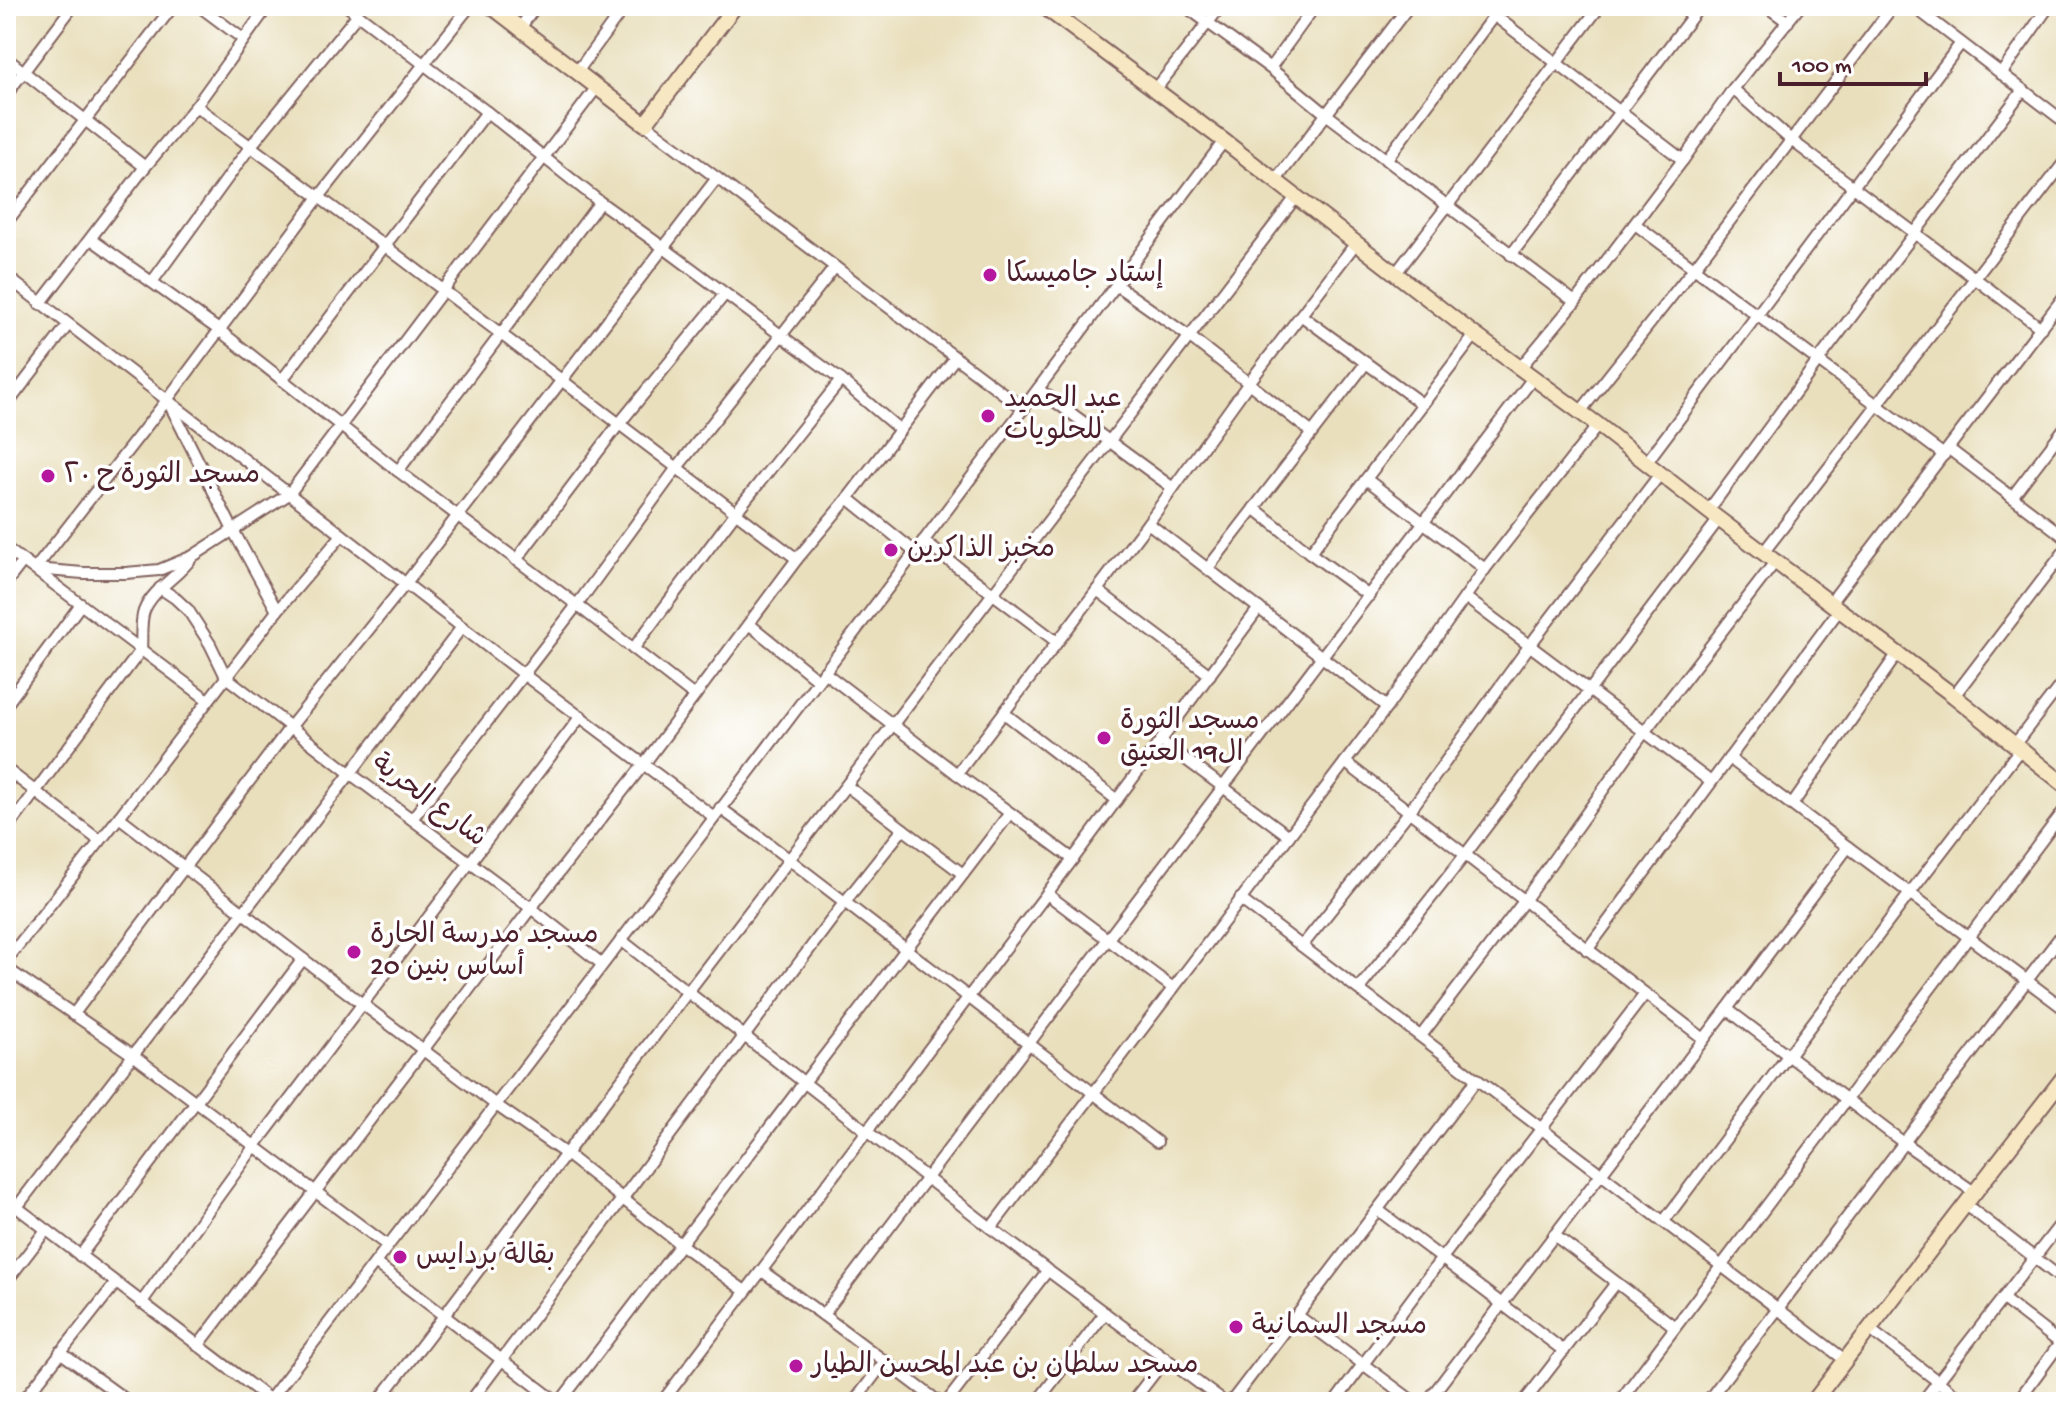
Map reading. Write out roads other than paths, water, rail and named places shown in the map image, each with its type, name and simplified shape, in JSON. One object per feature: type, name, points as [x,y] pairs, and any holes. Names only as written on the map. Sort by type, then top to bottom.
[{"type":"street","points":[[6,95],[73,6]]},
{"type":"street","points":[[6,223],[173,6]]},
{"type":"street","points":[[199,6],[243,39]]},
{"type":"street","points":[[40,304],[196,106],[268,6]]},
{"type":"street","points":[[347,6],[600,202],[841,380],[900,430]]},
{"type":"street","points":[[35,569],[319,197],[470,6]]},
{"type":"street","points":[[491,6],[1024,409]]},
{"type":"street","points":[[520,28],[536,6]]},
{"type":"street","points":[[577,72],[625,6]]},
{"type":"street","points":[[645,124],[735,6]]},
{"type":"street","points":[[1043,6],[1898,653],[2066,786]]},
{"type":"street","points":[[1185,6],[1575,302]]},
{"type":"street","points":[[1155,90],[1221,6]]},
{"type":"street","points":[[1270,68],[1315,6]]},
{"type":"street","points":[[1276,180],[1409,6]]},
{"type":"street","points":[[1482,6],[1497,11],[1557,63],[1683,160]]},
{"type":"street","points":[[1396,273],[1600,6]]},
{"type":"street","points":[[1511,255],[1700,6]]},
{"type":"street","points":[[1766,6],[1788,22]]},
{"type":"street","points":[[1520,368],[1575,302],[1733,89],[1800,6]]},
{"type":"street","points":[[1580,412],[1893,6]]},
{"type":"street","points":[[1913,6],[2066,123]]},
{"type":"street","points":[[2001,74],[2049,6]]},
{"type":"street","points":[[1386,160],[1497,11]]},
{"type":"street","points":[[152,282],[250,147],[358,14]]},
{"type":"street","points":[[1646,463],[1961,43]]},
{"type":"street","points":[[6,58],[145,167]]},
{"type":"street","points":[[35,569],[83,573],[144,573],[159,570],[193,556],[289,494],[597,87]]},
{"type":"street","points":[[1733,89],[1791,140],[2041,328]]},
{"type":"street","points":[[1359,989],[1590,690],[1818,361],[2023,90]]},
{"type":"street","points":[[196,106],[797,559]]},
{"type":"street","points":[[282,380],[487,112]]},
{"type":"street","points":[[6,1199],[270,1401],[1224,141]]},
{"type":"street","points":[[1421,1036],[1524,901],[1877,405],[2066,160]]},
{"type":"street","points":[[73,1015],[291,726],[406,583],[717,178]]},
{"type":"street","points":[[378,1402],[1296,197]]},
{"type":"street","points":[[398,471],[600,202]]},
{"type":"street","points":[[1635,224],[1877,405],[2012,497],[2066,538]]},
{"type":"street","points":[[91,239],[219,330],[339,426],[694,696]]},
{"type":"street","points":[[957,774],[1356,243]]},
{"type":"street","points":[[412,819],[577,605],[676,469],[835,267]]},
{"type":"street","points":[[6,276],[523,674],[644,764],[790,860],[1157,1142]]},
{"type":"street","points":[[1116,285],[1190,337],[1311,432]]},
{"type":"street","points":[[516,560],[619,424],[725,294]]},
{"type":"street","points":[[1587,950],[1729,758],[1946,452],[2041,328],[2064,303]]},
{"type":"street","points":[[1302,316],[1422,404]]},
{"type":"street","points":[[6,406],[68,325]]},
{"type":"street","points":[[1310,553],[1475,335]]},
{"type":"street","points":[[198,1346],[644,764],[797,559],[955,358]]},
{"type":"street","points":[[1208,568],[1366,363]]},
{"type":"street","points":[[823,1315],[1533,378]]},
{"type":"street","points":[[633,649],[841,380]]},
{"type":"street","points":[[1038,389],[1173,488]]},
{"type":"street","points":[[167,400],[277,611]]},
{"type":"street","points":[[991,1228],[1387,707],[1485,569],[1598,425]]},
{"type":"street","points":[[2012,497],[2066,426]]},
{"type":"street","points":[[1302,946],[1409,812],[1530,645],[1660,474]]},
{"type":"street","points":[[1366,479],[1485,569]]},
{"type":"street","points":[[848,498],[915,552]]},
{"type":"street","points":[[1254,508],[1369,596]]},
{"type":"street","points":[[1148,523],[1387,707]]},
{"type":"street","points":[[6,961],[277,611],[342,535]]},
{"type":"street","points":[[923,541],[1057,642]]},
{"type":"street","points":[[6,548],[208,700]]},
{"type":"street","points":[[1954,696],[2066,549]]},
{"type":"street","points":[[6,831],[141,650],[144,611],[160,588],[178,575],[193,556]]},
{"type":"street","points":[[6,583],[23,561]]},
{"type":"street","points":[[160,588],[188,610],[226,677]]},
{"type":"street","points":[[1097,590],[1210,675]]},
{"type":"street","points":[[1465,597],[1711,782]]},
{"type":"street","points":[[6,705],[81,604]]},
{"type":"street","points":[[662,1402],[1047,894],[1259,608]]},
{"type":"street","points":[[749,624],[894,725],[1073,859]]},
{"type":"street","points":[[17,1207],[462,627]]},
{"type":"street","points":[[1792,805],[1898,653]]},
{"type":"street","name":"شارع الحرية","points":[[226,677],[602,964]]},
{"type":"street","points":[[1664,1221],[1910,893],[2066,678]]},
{"type":"street","points":[[1004,713],[1117,800]]},
{"type":"street","points":[[141,1303],[254,1147],[581,716]]},
{"type":"street","points":[[1161,741],[1289,836]]},
{"type":"street","points":[[1729,758],[2066,1010]]},
{"type":"street","points":[[1345,762],[1704,1039]]},
{"type":"street","points":[[6,769],[100,841]]},
{"type":"street","points":[[847,786],[963,874]]},
{"type":"street","points":[[1624,1400],[1675,1327],[2066,808]]},
{"type":"street","points":[[375,1263],[502,1362],[559,1402],[1010,813]]},
{"type":"street","points":[[119,817],[745,1291]]},
{"type":"street","points":[[470,1402],[844,903],[903,829]]},
{"type":"street","points":[[1427,1402],[1848,847]]},
{"type":"street","points":[[1047,894],[1173,988]]},
{"type":"street","points":[[1240,899],[1845,1360]]},
{"type":"street","points":[[1707,1402],[2066,929]]},
{"type":"street","points":[[621,940],[991,1228],[1224,1402]]},
{"type":"street","points":[[80,1256],[303,959]]},
{"type":"street","points":[[6,968],[133,1055],[388,1246]]},
{"type":"street","points":[[1335,1402],[1645,994]]},
{"type":"street","points":[[1727,1009],[1974,1192]]},
{"type":"street","points":[[1813,1402],[2066,1074]]},
{"type":"street","points":[[1231,1402],[1477,1079]]},
{"type":"street","points":[[1965,1204],[2066,1282]]},
{"type":"street","points":[[1378,1210],[1564,1351]]},
{"type":"street","points":[[1922,1402],[2066,1217]]},
{"type":"street","points":[[6,1282],[46,1230]]},
{"type":"street","points":[[1554,1235],[1675,1327]]},
{"type":"street","points":[[947,1402],[1048,1270]]},
{"type":"street","points":[[762,1271],[939,1402]]},
{"type":"street","points":[[1524,1402],[1616,1283]]},
{"type":"street","points":[[22,1402],[115,1284]]},
{"type":"street","points":[[2003,1299],[2063,1339],[2017,1402]]},
{"type":"street","points":[[1037,1402],[1105,1313]]},
{"type":"street","points":[[1297,1315],[1414,1402]]},
{"type":"street","points":[[1869,1329],[1965,1402]]},
{"type":"street","points":[[60,1352],[129,1402]]},
{"type":"street","points":[[1132,1402],[1166,1358]]},
{"type":"street","points":[[854,1402],[885,1361]]},
{"type":"place","name":"إستاد جاميسكا","points":[[990,275]]},
{"type":"place","name":"عبد الحميد للحلويات","points":[[988,416]]},
{"type":"place","name":"مسجد الثورة ح ٢٠","points":[[48,476]]},
{"type":"place","name":"مخبز الذاكرين","points":[[891,550]]},
{"type":"place","name":"مسجد الثورة ال19 العتيق","points":[[1104,738]]},
{"type":"place","name":"مسجد مدرسة الحارة 20 أساس بنين","points":[[354,952]]},
{"type":"place","name":"بقالة بردايس","points":[[400,1257]]},
{"type":"place","name":"مسجد السمانية","points":[[1236,1327]]},
{"type":"place","name":"مسجد سلطان بن عبد المحسن الطيار","points":[[796,1366]]}]
